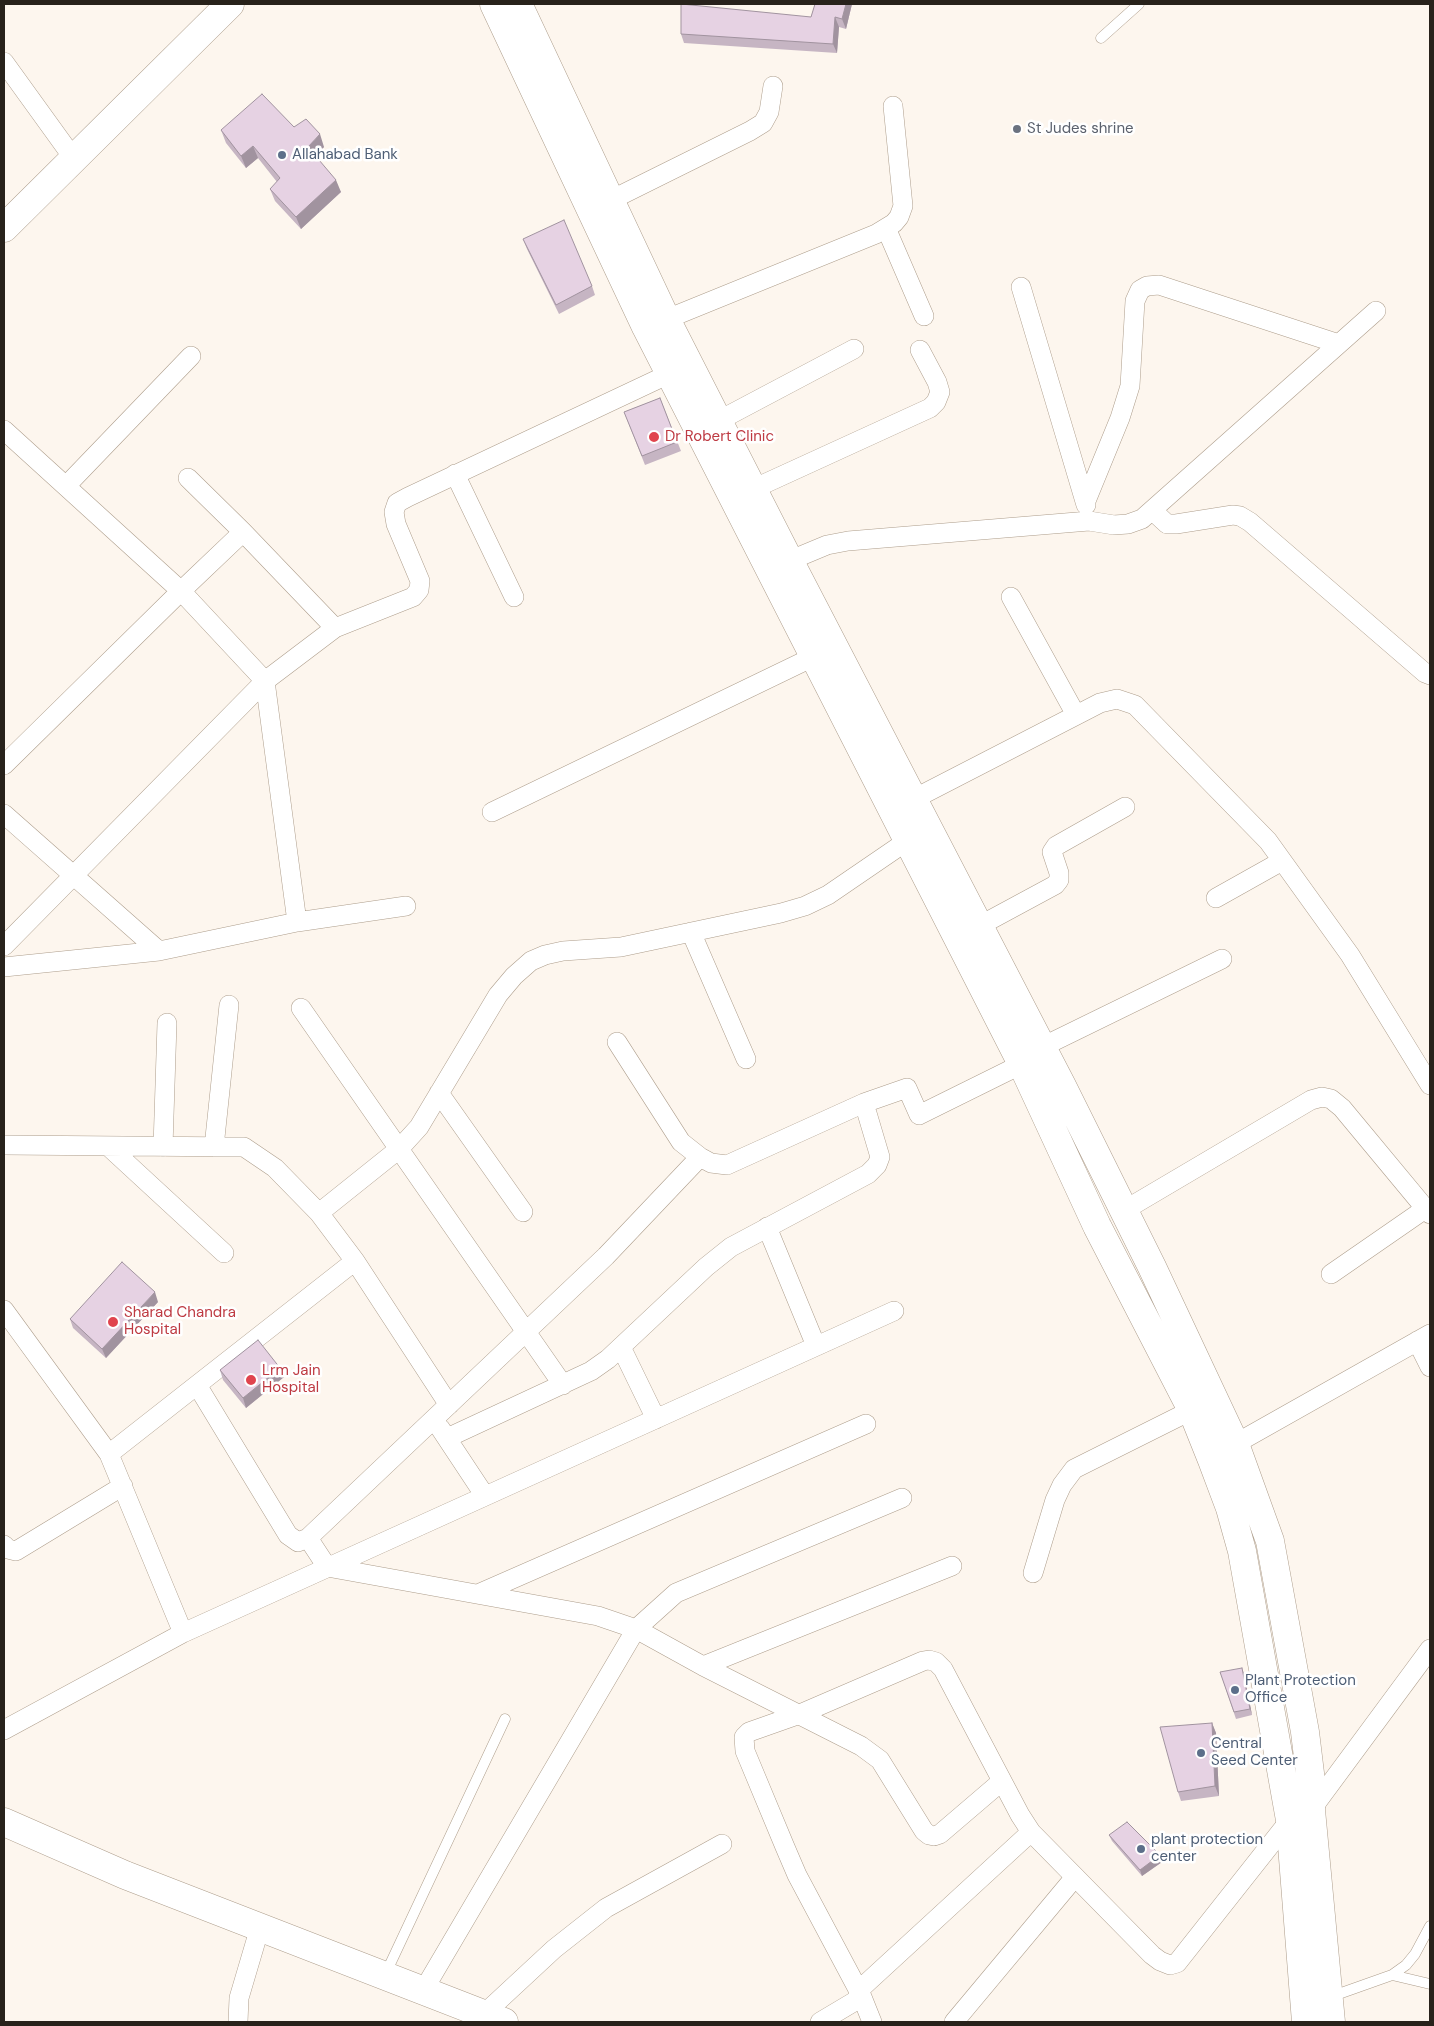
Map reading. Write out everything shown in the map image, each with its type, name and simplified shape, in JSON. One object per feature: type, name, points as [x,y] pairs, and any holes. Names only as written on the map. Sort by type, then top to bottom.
[{"type":"street","points":[[4,228],[230,4]]},
{"type":"street","points":[[494,4],[656,323],[718,421],[753,489],[813,656],[902,805],[979,926],[1032,1056],[1038,1098],[1097,1226],[1192,1410],[1230,1508],[1242,1551],[1301,1815],[1330,2010]]},
{"type":"street","points":[[518,4],[611,200],[656,323],[670,374],[779,565],[902,805],[907,841],[1032,1056],[1062,1086],[1152,1268],[1235,1444],[1270,1541],[1305,1732],[1312,1790],[1301,1815],[1306,2022]]},
{"type":"street","points":[[4,62],[74,159]]},
{"type":"street","points":[[611,200],[763,123],[770,112],[773,86]]},
{"type":"street","points":[[656,323],[886,228],[899,218],[903,206],[893,106]]},
{"type":"street","points":[[886,228],[924,316]]},
{"type":"street","points":[[1086,501],[1120,418],[1130,386],[1135,300],[1140,290],[1148,286],[1159,285],[1339,344]]},
{"type":"street","points":[[1021,287],[1086,501],[1089,521]]},
{"type":"street","points":[[779,565],[826,545],[848,541],[1089,521],[1128,524],[1142,520],[1376,312]]},
{"type":"street","points":[[718,421],[854,349]]},
{"type":"street","points":[[753,489],[930,408],[936,402],[940,392],[937,382],[920,350]]},
{"type":"street","points":[[66,486],[191,356]]},
{"type":"street","points":[[4,946],[265,681],[335,628],[413,597],[419,590],[420,581],[396,524],[394,512],[397,503],[670,374]]},
{"type":"street","points":[[4,430],[181,591],[265,681],[297,922]]},
{"type":"street","points":[[455,474],[514,597]]},
{"type":"street","points":[[188,478],[335,628]]},
{"type":"street","points":[[1152,511],[1167,524],[1232,515],[1240,516],[1250,522],[1424,673],[1430,674]]},
{"type":"street","points":[[4,764],[243,532]]},
{"type":"street","points":[[1012,597],[1076,715]]},
{"type":"street","points":[[492,812],[813,656]]},
{"type":"street","points":[[902,805],[1100,703],[1116,699],[1135,705],[1268,841],[1350,955],[1430,1085]]},
{"type":"street","points":[[979,926],[1054,885],[1058,880],[1059,873],[1052,852],[1056,846],[1125,807]]},
{"type":"street","points":[[4,814],[159,950]]},
{"type":"street","points":[[319,1212],[399,1149],[420,1127],[498,995],[514,976],[531,962],[545,954],[621,947],[781,913],[805,906],[828,895],[907,841]]},
{"type":"street","points":[[1216,898],[1282,861]]},
{"type":"street","points":[[4,967],[159,950],[297,922],[406,906]]},
{"type":"street","points":[[691,932],[746,1059]]},
{"type":"street","points":[[617,1042],[681,1142],[711,1163],[727,1165],[864,1103],[907,1088],[919,1115],[1222,959]]},
{"type":"street","points":[[214,1147],[228,1005]]},
{"type":"street","points":[[301,1008],[563,1384]]},
{"type":"street","points":[[163,1147],[167,1024]]},
{"type":"street","points":[[1038,1098],[1062,1086]]},
{"type":"street","points":[[439,1093],[523,1212]]},
{"type":"street","points":[[1123,1211],[1311,1100],[1322,1097],[1331,1099],[1342,1108],[1428,1212],[1331,1274]]},
{"type":"street","points":[[447,1438],[591,1371],[621,1347],[706,1267],[731,1247],[868,1174],[877,1165],[880,1157],[864,1103]]},
{"type":"street","points":[[4,1145],[244,1148],[275,1168],[319,1212],[355,1261],[449,1405]]},
{"type":"street","points":[[108,1146],[224,1253]]},
{"type":"street","points":[[197,1385],[288,1535],[298,1542],[308,1538],[434,1418],[527,1333],[606,1256],[700,1157]]},
{"type":"street","points":[[767,1227],[816,1346]]},
{"type":"street","points":[[109,1454],[355,1261]]},
{"type":"street","points":[[1126,1281],[1152,1268]]},
{"type":"street","points":[[4,1310],[109,1454],[183,1633]]},
{"type":"street","points":[[4,1730],[183,1633],[894,1311]]},
{"type":"street","points":[[1235,1444],[1424,1338],[1430,1367]]},
{"type":"street","points":[[621,1347],[656,1419]]},
{"type":"street","points":[[1033,1573],[1055,1500],[1062,1485],[1074,1470],[1192,1410]]},
{"type":"street","points":[[434,1418],[485,1496]]},
{"type":"street","points":[[478,1594],[866,1424]]},
{"type":"street","points":[[4,1545],[8,1549],[16,1551],[123,1486]]},
{"type":"street","points":[[424,1991],[636,1629],[676,1593],[902,1498]]},
{"type":"street","points":[[308,1538],[328,1568],[598,1616],[636,1629],[703,1666],[861,1746],[880,1760],[929,1836],[940,1834],[1002,1781]]},
{"type":"street","points":[[703,1666],[952,1566]]},
{"type":"street","points":[[872,2022],[860,1994],[797,1875],[743,1743],[744,1737],[749,1732],[800,1714],[929,1660],[936,1662],[943,1669],[1031,1832],[1152,1955],[1160,1962],[1170,1965],[1177,1963],[1301,1815],[1430,1648]]},
{"type":"street","points":[[4,1822],[125,1875],[494,2018],[554,1949],[606,1908],[722,1844]]},
{"type":"street","points":[[820,2022],[860,1994],[1031,1832]]},
{"type":"street","points":[[954,2022],[1075,1877]]},
{"type":"street","points":[[238,2022],[239,1998],[260,1927]]},
{"type":"lane","points":[[1101,38],[1139,4]]},
{"type":"lane","points":[[385,1976],[505,1719]]},
{"type":"lane","points":[[1330,2010],[1406,1965],[1415,1954],[1430,1926]]},
{"type":"lane","points":[[1392,1975],[1430,1984]]},
{"type":"building","points":[[681,4],[811,17],[815,4],[846,4],[842,19],[835,17],[833,44],[681,34]]},
{"type":"building","points":[[262,94],[294,127],[306,119],[320,134],[308,147],[336,180],[296,217],[270,189],[280,178],[253,146],[241,156],[221,130]]},
{"type":"building","points":[[564,220],[592,286],[556,305],[523,239]]},
{"type":"building","points":[[660,398],[677,442],[642,456],[624,412]]},
{"type":"building","points":[[122,1262],[155,1292],[102,1349],[70,1319]]},
{"type":"building","points":[[258,1340],[280,1368],[243,1398],[220,1370]]},
{"type":"building","points":[[1242,1668],[1250,1709],[1234,1712],[1220,1672]]},
{"type":"building","points":[[1212,1723],[1215,1786],[1178,1792],[1160,1727]]},
{"type":"building","points":[[1127,1822],[1160,1855],[1140,1870],[1109,1835]]},
{"type":"place","name":"St Judes shrine","points":[[1017,129]]},
{"type":"place","name":"Allahabad Bank","points":[[282,155]]},
{"type":"place","name":"Dr Robert Clinic","points":[[654,437]]},
{"type":"place","name":"Sharad Chandra Hospital","points":[[113,1322]]},
{"type":"place","name":"Lrm Jain Hospital","points":[[251,1380]]},
{"type":"place","name":"Plant Protection Office","points":[[1235,1690]]},
{"type":"place","name":"Central Seed Center","points":[[1201,1753]]},
{"type":"place","name":"plant protection center","points":[[1141,1849]]}]
